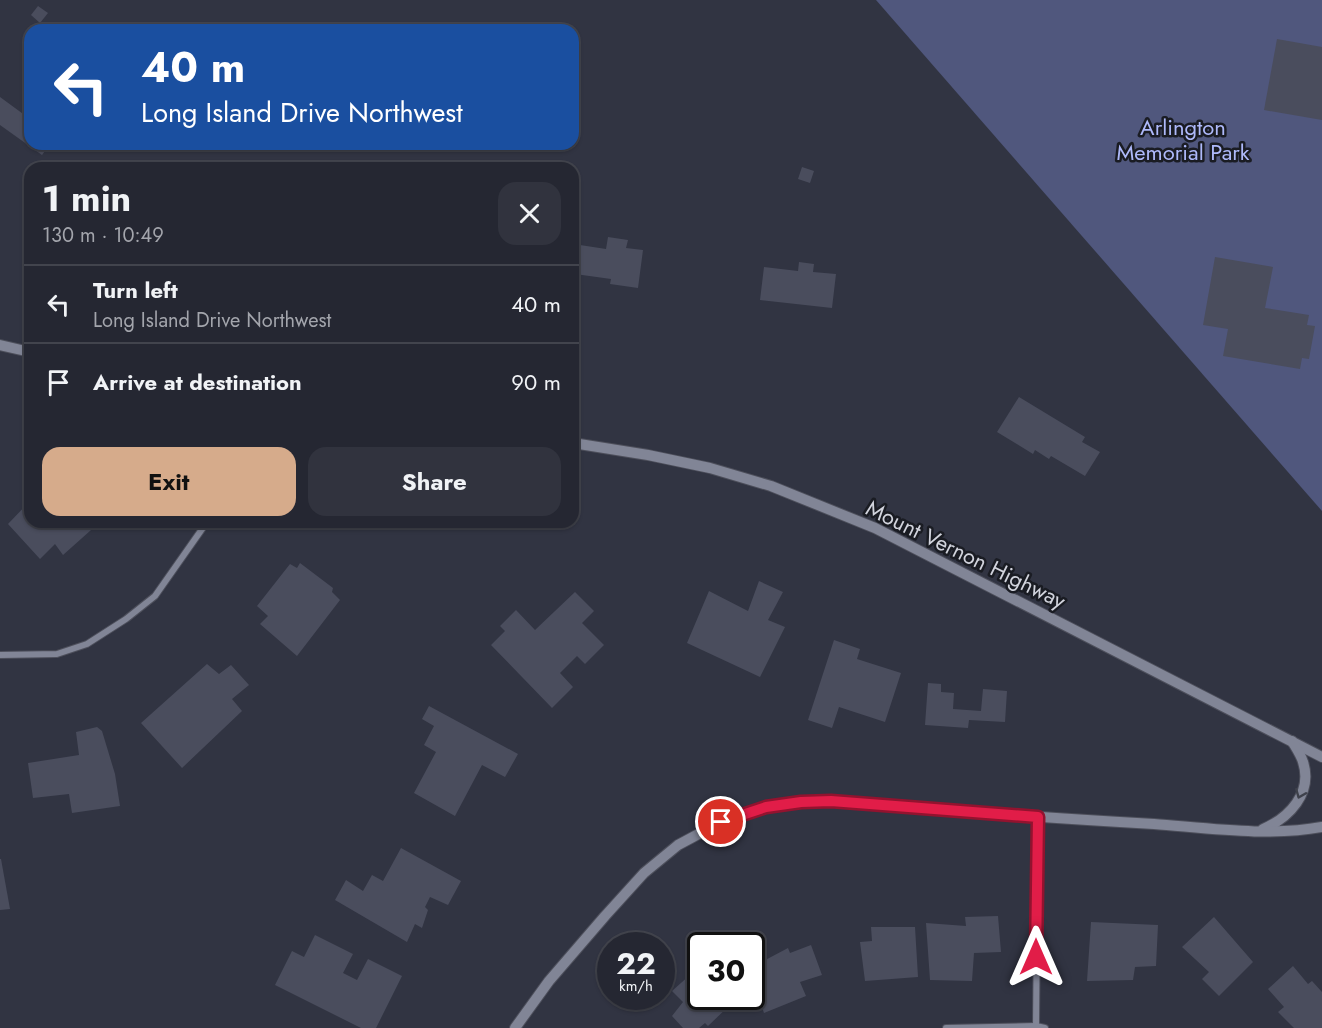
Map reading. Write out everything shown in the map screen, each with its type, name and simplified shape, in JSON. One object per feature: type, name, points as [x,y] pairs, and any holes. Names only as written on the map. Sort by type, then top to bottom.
[{"type":"street","points":[[0,345],[24,351]]},
{"type":"street","name":"Mount Vernon Highway","points":[[579,444],[710,468],[771,486],[875,528],[1322,757]]},
{"type":"street","points":[[0,656],[57,654],[87,644],[126,620],[155,596],[203,528]]},
{"type":"street","points":[[1259,831],[1281,820],[1295,807],[1300,798],[1305,772],[1303,762],[1292,741]]},
{"type":"street","points":[[515,1028],[549,981],[644,873],[678,845],[721,822],[766,807],[831,801],[1259,831],[1289,831],[1322,827]]},
{"type":"street","points":[[1036,1026],[1038,817]]},
{"type":"street","points":[[946,1028],[1036,1026],[1045,1028]]},
{"type":"green space","name":"Arlington Memorial Park","points":[[876,0],[1322,0],[1322,511]]},
{"type":"building","points":[[38,6],[48,13],[40,23],[31,15]]},
{"type":"building","points":[[1277,39],[1322,47],[1322,120],[1264,110]]},
{"type":"building","points":[[0,97],[24,115],[24,142],[0,125]]},
{"type":"building","points":[[35,150],[46,150],[42,155]]},
{"type":"building","points":[[802,167],[814,171],[810,183],[798,179]]},
{"type":"building","points":[[608,237],[628,240],[626,248],[643,250],[638,288],[610,284],[611,279],[579,275],[580,245],[606,249]]},
{"type":"building","points":[[1215,257],[1273,267],[1265,308],[1309,315],[1307,325],[1315,326],[1309,359],[1302,358],[1300,369],[1223,356],[1228,329],[1203,325]]},
{"type":"building","points":[[799,262],[814,264],[813,272],[836,274],[832,308],[760,300],[764,267],[798,271]]},
{"type":"building","points":[[1019,397],[1085,437],[1082,442],[1100,452],[1085,476],[1051,456],[1049,459],[1035,450],[1033,454],[997,432]]},
{"type":"building","points":[[24,507],[24,528],[93,528],[63,555],[55,544],[40,559],[8,524]]},
{"type":"building","points":[[300,563],[333,588],[332,592],[340,600],[297,656],[260,624],[268,616],[257,606],[290,564],[297,568]]},
{"type":"building","points":[[759,581],[783,592],[768,620],[785,627],[760,677],[687,643],[709,591],[748,611]]},
{"type":"building","points":[[575,592],[594,611],[582,623],[604,645],[585,664],[577,656],[560,673],[573,687],[552,708],[491,645],[505,631],[500,626],[516,610],[535,630]]},
{"type":"building","points":[[834,640],[860,649],[857,659],[901,673],[885,722],[839,707],[832,728],[808,720]]},
{"type":"building","points":[[207,664],[219,674],[231,665],[249,685],[232,699],[242,711],[182,768],[141,723]]},
{"type":"building","points":[[928,683],[941,684],[941,692],[954,693],[953,709],[981,711],[983,689],[1007,691],[1005,722],[969,720],[968,728],[925,725]]},
{"type":"building","points":[[429,706],[518,754],[505,777],[482,765],[455,816],[414,793],[436,752],[424,745],[434,726],[422,719]]},
{"type":"building","points":[[97,727],[102,731],[115,774],[120,806],[72,813],[69,794],[33,798],[28,763],[79,755],[76,732]]},
{"type":"building","points":[[401,848],[461,881],[448,905],[430,897],[425,907],[428,910],[422,928],[415,924],[407,942],[335,900],[346,880],[363,891],[372,875],[383,881]]},
{"type":"building","points":[[0,859],[10,909],[0,910]]},
{"type":"building","points":[[998,916],[1001,952],[974,953],[972,981],[930,980],[926,923],[966,926],[965,917]]},
{"type":"building","points":[[1214,917],[1253,962],[1219,996],[1202,979],[1209,972],[1182,947]]},
{"type":"building","points":[[1091,922],[1158,925],[1156,966],[1135,967],[1133,980],[1087,981]]},
{"type":"building","points":[[871,927],[915,927],[918,977],[865,981],[860,942],[872,941]]},
{"type":"building","points":[[315,935],[353,954],[343,973],[357,980],[368,959],[402,976],[376,1028],[361,1028],[275,985],[292,951],[304,957]]},
{"type":"building","points":[[811,945],[822,975],[800,982],[806,996],[764,1013],[765,960],[788,948],[790,953]]},
{"type":"building","points":[[1293,966],[1308,984],[1312,981],[1322,992],[1322,1028],[1294,1028],[1278,1012],[1284,1007],[1268,989]]},
{"type":"building","points":[[687,978],[687,1010],[725,1010],[708,1026],[705,1023],[699,1028],[683,1028],[672,1016],[683,1002],[675,994],[675,988]]},
{"type":"route","points":[[721,822],[766,807],[831,801],[1038,817],[1036,957]]}]
